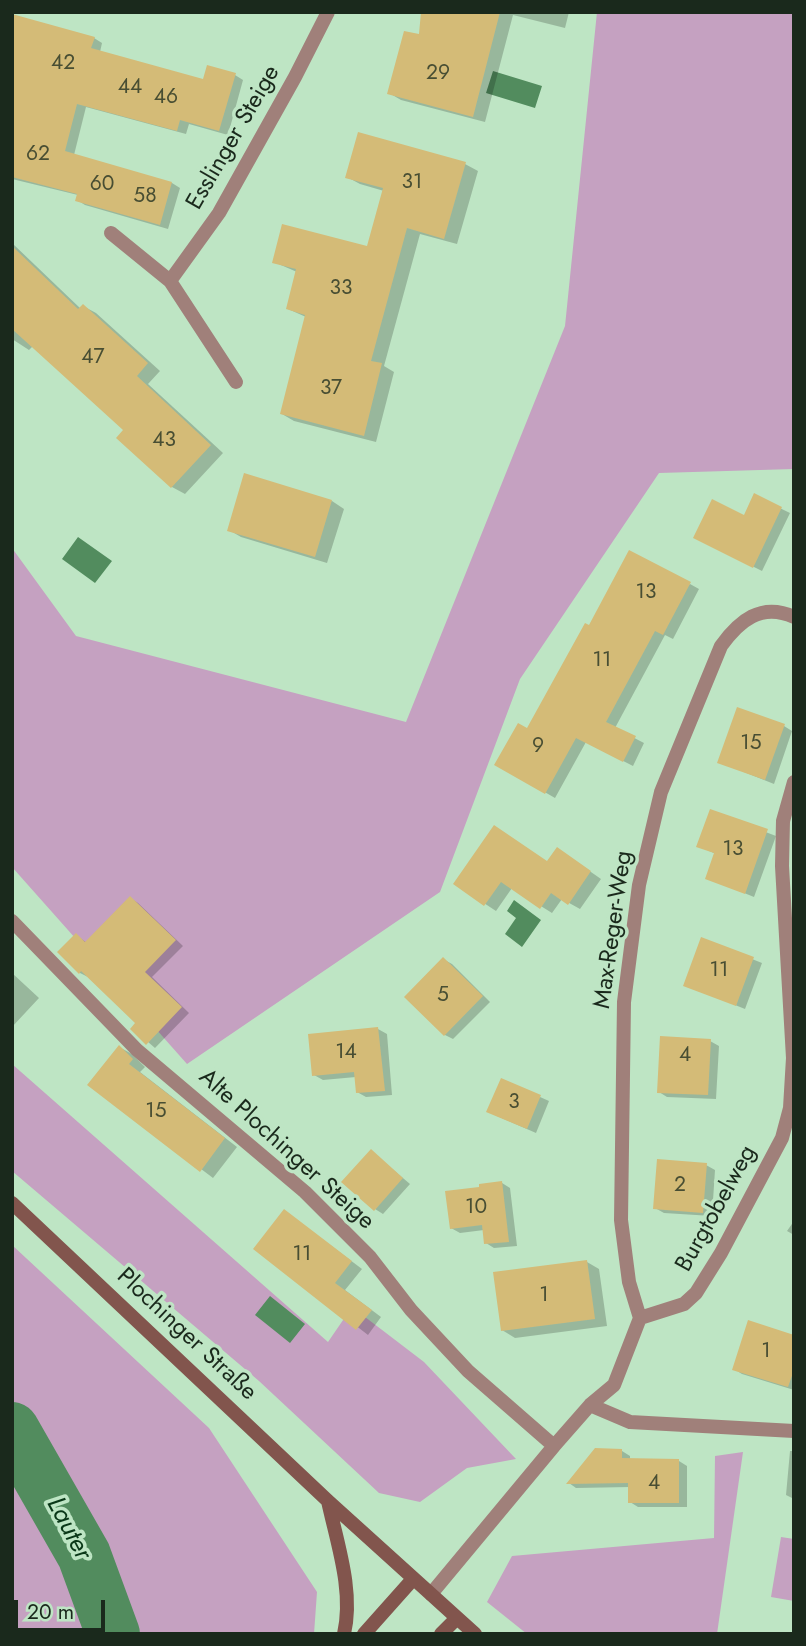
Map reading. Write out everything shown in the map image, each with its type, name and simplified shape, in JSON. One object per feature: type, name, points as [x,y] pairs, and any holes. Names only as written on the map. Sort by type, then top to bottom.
[{"type":"main road","name":"Plochinger Straße","points":[[12,1202],[328,1501],[475,1634]]},
{"type":"main road","points":[[328,1501],[347,1592],[347,1622],[344,1634]]},
{"type":"main road","points":[[364,1634],[413,1579]]},
{"type":"main road","points":[[441,1634],[457,1618]]},
{"type":"street","name":"Esslinger Steige","points":[[170,281],[219,213],[328,12]]},
{"type":"street","points":[[111,233],[170,281],[236,382]]},
{"type":"street","name":"Max-Reger-Weg","points":[[640,1318],[629,1282],[621,1220],[624,1002],[639,885],[661,792],[721,646],[735,626],[750,617],[769,611],[794,617]]},
{"type":"street","name":"Burgtobelweg","points":[[640,1318],[684,1304],[696,1293],[721,1253],[782,1138],[790,1108],[793,1058],[782,866],[783,821],[794,782]]},
{"type":"street","name":"Alte Plochinger Steige","points":[[12,921],[138,1050],[305,1192],[370,1257],[411,1310],[468,1371],[554,1446]]},
{"type":"street","points":[[431,1594],[554,1446],[590,1405],[614,1385],[640,1318]]},
{"type":"street","points":[[590,1405],[630,1422],[794,1431]]},
{"type":"shaded area","points":[[597,12],[794,12],[794,469],[659,473],[520,679],[440,892],[187,1064],[12,867],[12,548],[76,636],[406,722],[565,326]]},
{"type":"shaded area","points":[[493,71],[542,86],[535,108],[486,93]]},
{"type":"shaded area","points":[[78,537],[112,561],[95,583],[62,559]]},
{"type":"shaded area","points":[[514,900],[541,920],[522,947],[505,934],[516,918],[507,911]]},
{"type":"shaded area","points":[[12,1064],[328,1342],[352,1307],[424,1362],[516,1459],[467,1468],[420,1502],[379,1493],[259,1381],[12,1171]]},
{"type":"shaded area","points":[[12,1245],[209,1428],[317,1592],[314,1634],[22,1634],[12,1620]]},
{"type":"shaded area","points":[[270,1296],[305,1324],[290,1343],[255,1315]]},
{"type":"shaded area","points":[[743,1452],[717,1634],[527,1634],[487,1602],[512,1556],[714,1538],[715,1456]]},
{"type":"shaded area","points":[[781,1537],[794,1539],[794,1601],[771,1597]]},
{"type":"building","points":[[421,12],[500,12],[473,117],[387,94],[404,31],[419,34]]},
{"type":"building","points":[[12,14],[95,37],[91,48],[203,79],[207,65],[236,73],[219,131],[180,120],[177,131],[77,104],[65,151],[172,182],[160,225],[75,201],[77,194],[12,177]]},
{"type":"building","points":[[358,132],[466,162],[444,239],[407,228],[371,361],[382,363],[364,436],[280,414],[305,315],[286,309],[296,269],[272,263],[282,224],[367,246],[383,188],[345,178]]},
{"type":"building","points":[[12,246],[78,309],[83,304],[148,363],[137,376],[211,445],[171,488],[116,438],[123,430],[12,329]]},
{"type":"building","points":[[244,473],[332,500],[315,557],[227,531]]},
{"type":"building","points":[[754,493],[782,507],[753,568],[693,538],[712,499],[744,515]]},
{"type":"building","points":[[629,550],[691,582],[663,635],[655,631],[606,722],[636,736],[623,762],[576,738],[545,794],[494,765],[518,723],[527,728],[585,623],[589,625]]},
{"type":"building","points":[[737,707],[785,724],[765,780],[717,763]]},
{"type":"building","points":[[710,809],[768,829],[745,894],[705,879],[714,853],[696,847]]},
{"type":"building","points":[[494,825],[547,861],[557,847],[591,871],[568,905],[551,893],[540,909],[501,882],[484,906],[453,884]]},
{"type":"building","points":[[130,896],[176,940],[145,972],[182,1007],[146,1045],[130,1029],[135,1023],[81,971],[79,974],[57,952],[76,933],[85,942]]},
{"type":"building","points":[[701,937],[754,957],[736,1006],[683,986]]},
{"type":"building","points":[[443,957],[483,996],[444,1036],[404,997]]},
{"type":"building","points":[[378,1027],[385,1091],[356,1093],[354,1072],[312,1076],[308,1034]]},
{"type":"building","points":[[660,1036],[711,1039],[708,1095],[657,1093]]},
{"type":"building","points":[[119,1045],[133,1059],[129,1064],[225,1138],[200,1172],[87,1085]]},
{"type":"building","points":[[501,1078],[541,1095],[527,1129],[486,1112]]},
{"type":"building","points":[[371,1149],[403,1178],[374,1211],[341,1182]]},
{"type":"building","points":[[657,1159],[707,1163],[703,1213],[653,1209]]},
{"type":"building","points":[[502,1181],[509,1242],[484,1244],[482,1225],[450,1229],[445,1191]]},
{"type":"building","points":[[284,1209],[352,1261],[335,1283],[372,1310],[356,1330],[253,1249]]},
{"type":"building","points":[[587,1260],[595,1319],[501,1331],[493,1272]]},
{"type":"building","points":[[748,1320],[794,1335],[794,1370],[788,1387],[732,1370]]},
{"type":"building","points":[[595,1448],[622,1449],[622,1458],[679,1459],[679,1503],[628,1503],[628,1483],[566,1484]]},
{"type":"waterway","name":"Lauter","points":[[12,1429],[84,1555],[113,1634]]}]
